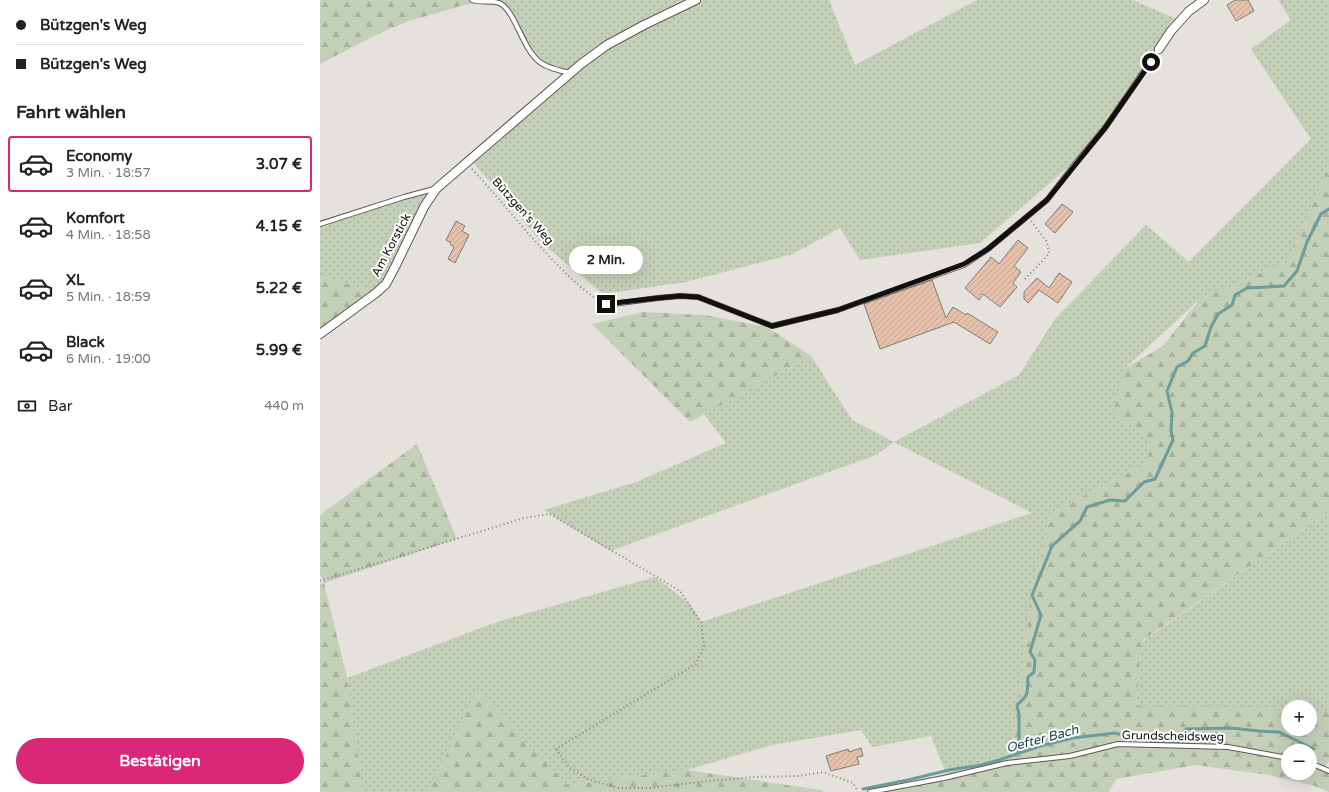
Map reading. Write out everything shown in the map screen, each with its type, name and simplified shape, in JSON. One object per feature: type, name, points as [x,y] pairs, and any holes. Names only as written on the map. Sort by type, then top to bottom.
[{"type":"street","name":"Am Korstick","points":[[320,334],[386,284],[424,207],[436,189],[581,64],[607,46],[644,25],[696,0]]},
{"type":"street","points":[[1159,49],[1170,31],[1189,11],[1204,0]]},
{"type":"lane","points":[[472,0],[477,2],[500,3],[505,7],[514,20],[532,55],[542,64],[554,69],[571,73]]},
{"type":"lane","points":[[606,304],[680,296],[698,297],[772,326],[838,310],[964,264],[988,249],[1047,200],[1105,128],[1159,49]]},
{"type":"lane","name":"Am Korstick","points":[[320,224],[404,197],[436,189]]},
{"type":"lane","name":"Grundscheidsweg","points":[[870,792],[944,778],[1007,763],[1070,756],[1118,744],[1228,747],[1281,757]]},
{"type":"lane","points":[[1317,767],[1329,771]]},
{"type":"path","name":"Bützgen's Weg","points":[[467,163],[570,278],[584,291],[606,304]]},
{"type":"path","points":[[1025,279],[1049,254],[1047,242],[1028,216]]},
{"type":"path","points":[[320,581],[524,518],[550,514],[680,591],[701,622],[704,646],[696,664],[556,749],[569,767],[587,779],[619,788],[650,788],[754,777],[799,776],[823,772],[853,783],[858,792]]},
{"type":"green space","points":[[320,0],[506,0],[505,7],[488,4],[468,4],[409,21],[380,33],[320,64]]},
{"type":"green space","points":[[506,0],[829,0],[855,65],[977,0],[1133,0],[1181,21],[1103,126],[1072,164],[980,243],[860,260],[840,228],[793,254],[686,282],[603,294],[542,243],[473,162],[571,73],[543,63],[532,55],[505,7]]},
{"type":"green space","points":[[1278,0],[1329,0],[1329,165],[1289,261],[1200,299],[1124,369],[1149,438],[1148,462],[1051,513],[1032,592],[1011,754],[946,773],[931,736],[872,747],[861,730],[772,745],[687,770],[567,784],[477,693],[428,792],[363,792],[347,678],[497,622],[655,577],[690,604],[701,622],[1032,513],[894,442],[1019,375],[1055,319],[1146,225],[1189,262],[1311,139],[1251,49],[1291,20]]},
{"type":"green space","points":[[1329,165],[1329,511],[1142,641],[1136,706],[1281,708],[1281,736],[1317,736],[1317,711],[1329,712],[1329,761],[1324,769],[1329,771],[1329,792],[1315,786],[1290,780],[1317,780],[1317,744],[1281,744],[1281,778],[1196,765],[1116,779],[1109,792],[883,792],[1011,754],[1032,592],[1051,513],[1148,462],[1149,438],[1113,415],[1124,369],[1163,346],[1200,299],[1289,261]]},
{"type":"green space","points":[[435,189],[376,293],[326,277],[320,280],[320,224]]},
{"type":"green space","points":[[326,277],[376,293],[320,333],[320,280]]},
{"type":"green space","points":[[643,312],[705,315],[767,327],[811,356],[690,422],[592,324]]},
{"type":"green space","points":[[811,356],[852,420],[894,442],[876,455],[610,551],[544,510],[636,482],[726,443],[704,414]]},
{"type":"green space","points":[[417,444],[457,539],[324,583],[320,574],[320,515]]},
{"type":"green space","points":[[1329,511],[1329,712],[1317,711],[1317,700],[1281,700],[1281,708],[1136,707],[1142,642]]},
{"type":"green space","points":[[324,583],[347,678],[363,792],[320,792],[320,584]]},
{"type":"green space","points":[[477,693],[567,784],[687,770],[821,790],[824,792],[428,792]]},
{"type":"building","points":[[1235,0],[1248,0],[1254,11],[1236,21],[1227,5]]},
{"type":"building","points":[[1062,204],[1073,212],[1055,233],[1045,224]]},
{"type":"building","points":[[456,221],[465,226],[462,231],[469,235],[455,263],[448,259],[454,247],[446,240]]},
{"type":"building","points":[[1018,240],[1028,248],[1014,266],[1021,272],[1013,283],[1017,287],[1000,307],[983,294],[979,300],[965,288],[991,257],[999,264]]},
{"type":"building","points":[[1059,273],[1072,282],[1058,303],[1039,290],[1028,303],[1024,299],[1024,292],[1037,278],[1049,288]]},
{"type":"building","points":[[932,280],[946,318],[953,307],[966,315],[967,313],[998,332],[990,344],[954,322],[880,349],[864,304]]},
{"type":"building","points":[[861,748],[863,756],[857,757],[859,764],[831,771],[826,756],[848,749],[849,752]]},
{"type":"waterway","points":[[1019,753],[1019,715],[1017,705],[1026,696],[1028,690],[1028,677],[1034,672],[1035,660],[1030,652],[1041,615],[1032,595],[1052,546],[1080,521],[1087,507],[1110,500],[1125,501],[1144,482],[1155,479],[1173,440],[1171,431],[1172,412],[1167,391],[1177,367],[1188,361],[1193,353],[1205,346],[1211,327],[1218,314],[1232,305],[1235,295],[1247,288],[1284,286],[1297,271],[1307,242],[1321,214],[1329,209]]},
{"type":"waterway","name":"Oefter Bach","points":[[863,789],[949,770],[981,765],[1044,745],[1073,738],[1115,733],[1136,739],[1178,742],[1186,729],[1231,728],[1279,732],[1304,744]]},
{"type":"route","points":[[606,304],[680,296],[698,297],[772,326],[838,310],[964,264],[988,249],[1047,200],[1105,128],[1151,62]]}]
